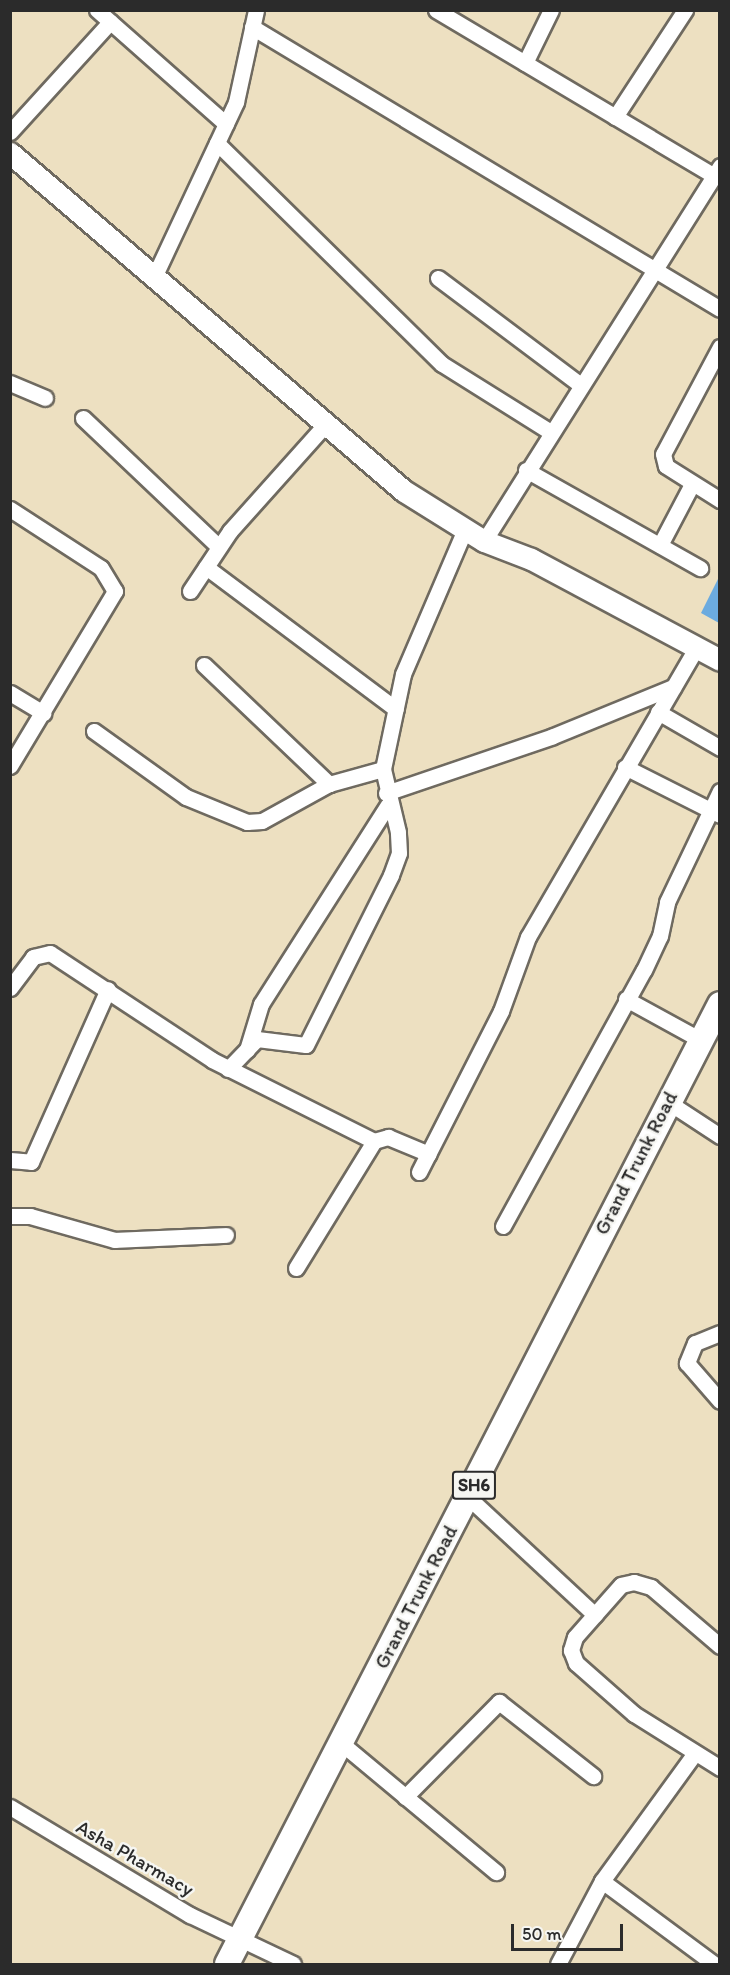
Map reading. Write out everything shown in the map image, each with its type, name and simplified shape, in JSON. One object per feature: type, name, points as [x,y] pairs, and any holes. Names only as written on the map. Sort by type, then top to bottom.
[{"type":"main road","name":"Grand Trunk Road","points":[[227,1965],[720,1004]]},
{"type":"street","points":[[97,10],[226,124]]},
{"type":"street","points":[[156,273],[236,102],[256,10]]},
{"type":"street","points":[[436,10],[615,117],[716,170],[578,383],[484,541]]},
{"type":"street","points":[[525,63],[550,10]]},
{"type":"street","points":[[615,117],[685,10]]},
{"type":"street","points":[[10,132],[110,22]]},
{"type":"street","points":[[252,27],[651,271],[720,309]]},
{"type":"street","points":[[217,143],[442,364],[549,431]]},
{"type":"street","points":[[10,153],[156,273],[324,426],[404,491],[484,541],[531,559],[720,660]]},
{"type":"street","points":[[438,278],[578,383]]},
{"type":"street","points":[[720,347],[663,454],[666,466],[720,500]]},
{"type":"street","points":[[10,383],[45,398]]},
{"type":"street","points":[[83,418],[219,547]]},
{"type":"street","points":[[190,591],[219,547],[324,426]]},
{"type":"street","points":[[526,471],[700,568]]},
{"type":"street","points":[[660,545],[692,484]]},
{"type":"street","points":[[10,509],[101,568],[115,591],[10,766]]},
{"type":"street","points":[[228,1069],[247,1050],[268,1038],[306,1044],[399,853],[383,769],[403,674],[465,529]]},
{"type":"street","points":[[206,567],[396,709]]},
{"type":"street","points":[[419,1172],[501,1011],[528,937],[696,647]]},
{"type":"street","points":[[204,665],[329,784]]},
{"type":"street","points":[[247,1050],[261,1004],[387,799],[553,736],[673,687]]},
{"type":"street","points":[[10,693],[43,713]]},
{"type":"street","points":[[658,712],[720,748]]},
{"type":"street","points":[[94,731],[186,797],[247,822],[262,821],[329,784],[383,769]]},
{"type":"street","points":[[625,767],[715,813]]},
{"type":"street","points":[[503,1226],[660,936],[667,902],[715,813],[720,791]]},
{"type":"street","points":[[10,988],[33,957],[44,952],[108,989],[228,1069],[374,1141],[388,1137],[429,1154]]},
{"type":"street","points":[[10,1160],[32,1162],[108,989]]},
{"type":"street","points":[[626,999],[701,1040]]},
{"type":"street","points":[[668,1102],[720,1136]]},
{"type":"street","points":[[296,1268],[374,1141]]},
{"type":"street","points":[[10,1216],[30,1216],[115,1240],[226,1235]]},
{"type":"street","points":[[720,1333],[695,1343],[687,1364],[720,1401]]},
{"type":"street","points":[[468,1497],[595,1615]]},
{"type":"street","points":[[720,1646],[651,1587],[634,1582],[621,1586],[575,1637],[572,1650],[576,1663],[634,1714],[720,1768]]},
{"type":"street","points":[[405,1797],[500,1702],[593,1776]]},
{"type":"street","points":[[341,1743],[496,1872]]},
{"type":"street","points":[[558,1965],[602,1881],[695,1753]]},
{"type":"street","name":"Asha Pharmacy","points":[[12,1811],[240,1940],[293,1965]]},
{"type":"street","points":[[602,1881],[714,1965]]},
{"type":"water","points":[[719,577],[720,622],[719,623],[701,613]]}]
